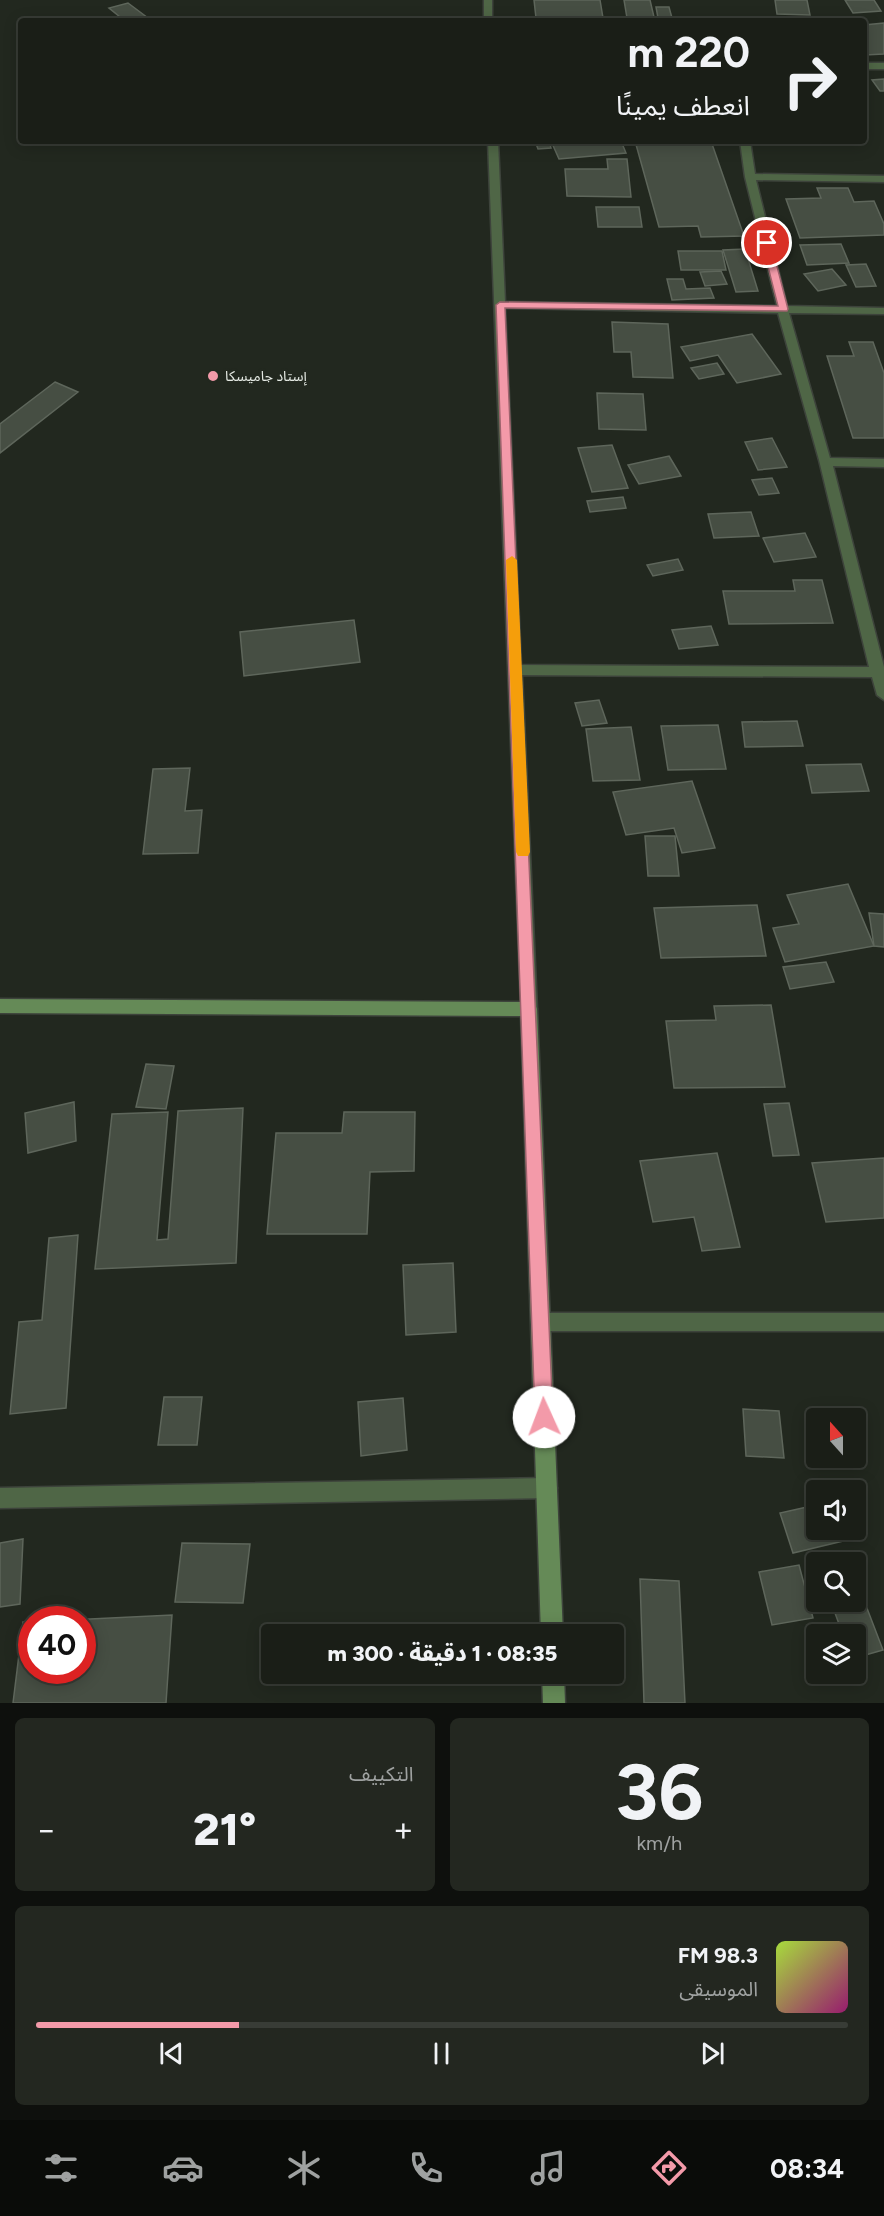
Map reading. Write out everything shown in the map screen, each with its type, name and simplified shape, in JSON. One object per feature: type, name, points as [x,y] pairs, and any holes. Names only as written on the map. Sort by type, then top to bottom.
[{"type":"street","points":[[488,0],[488,18]]},
{"type":"street","points":[[867,66],[884,66]]},
{"type":"street","points":[[494,144],[552,1624]]},
{"type":"street","points":[[745,144],[750,177],[783,309],[881,671],[884,695]]},
{"type":"street","points":[[750,177],[884,179]]},
{"type":"street","points":[[500,305],[884,310]]},
{"type":"street","points":[[826,462],[884,463]]},
{"type":"street","points":[[516,670],[881,671]]},
{"type":"street","points":[[0,1006],[529,1009]]},
{"type":"street","points":[[541,1322],[884,1322]]},
{"type":"street","points":[[0,1498],[547,1488]]},
{"type":"street","points":[[553,1684],[554,1703]]},
{"type":"building","points":[[534,0],[600,0],[603,18],[536,18]]},
{"type":"building","points":[[624,0],[650,0],[654,17],[627,18]]},
{"type":"building","points":[[775,0],[807,0],[810,15],[777,14]]},
{"type":"building","points":[[845,0],[874,0],[881,11],[853,13]]},
{"type":"building","points":[[128,3],[148,18],[121,18],[109,8]]},
{"type":"building","points":[[656,7],[669,7],[672,18],[658,18]]},
{"type":"building","points":[[884,23],[884,54],[867,55],[867,25]]},
{"type":"building","points":[[884,79],[884,91],[880,91],[872,80]]},
{"type":"building","points":[[536,144],[550,144],[551,148],[538,149]]},
{"type":"building","points":[[552,144],[622,144],[626,153],[559,159]]},
{"type":"building","points":[[636,144],[712,144],[744,236],[701,237],[698,226],[659,227]]},
{"type":"building","points":[[607,159],[627,159],[631,197],[567,196],[565,169],[608,169]]},
{"type":"building","points":[[817,188],[848,188],[854,202],[874,201],[884,224],[884,235],[800,238],[786,199],[821,198]]},
{"type":"building","points":[[596,207],[639,207],[642,227],[598,227]]},
{"type":"building","points":[[841,244],[849,263],[807,265],[800,245]]},
{"type":"building","points":[[745,249],[758,291],[736,292],[723,250]]},
{"type":"building","points":[[678,251],[722,251],[726,270],[681,270]]},
{"type":"building","points":[[866,264],[876,286],[856,287],[846,265]]},
{"type":"building","points":[[832,269],[846,285],[818,291],[804,274]]},
{"type":"building","points":[[721,271],[727,284],[705,286],[700,272]]},
{"type":"building","points":[[667,279],[683,279],[686,289],[710,288],[714,298],[672,300]]},
{"type":"building","points":[[612,322],[668,324],[673,378],[633,377],[631,352],[614,352]]},
{"type":"building","points":[[752,334],[781,374],[737,383],[718,355],[690,361],[681,347]]},
{"type":"building","points":[[849,342],[873,342],[884,373],[884,438],[853,438],[827,356],[854,356]]},
{"type":"building","points":[[717,363],[724,374],[699,379],[691,368]]},
{"type":"building","points":[[55,382],[78,392],[0,453],[0,424]]},
{"type":"building","points":[[597,393],[643,394],[646,430],[599,429]]},
{"type":"building","points":[[772,438],[787,467],[758,470],[745,442]]},
{"type":"building","points":[[612,445],[628,488],[592,492],[578,448]]},
{"type":"building","points":[[669,456],[681,476],[639,484],[628,465]]},
{"type":"building","points":[[772,478],[779,493],[759,495],[752,480]]},
{"type":"building","points":[[623,497],[626,508],[590,512],[587,501]]},
{"type":"building","points":[[751,512],[759,536],[714,538],[708,514]]},
{"type":"building","points":[[805,533],[816,557],[774,562],[763,538]]},
{"type":"building","points":[[678,559],[683,570],[653,576],[647,565]]},
{"type":"building","points":[[793,580],[822,580],[833,623],[729,624],[723,591],[795,591]]},
{"type":"building","points":[[354,620],[360,662],[244,676],[240,632]]},
{"type":"building","points":[[711,626],[718,645],[679,649],[672,630]]},
{"type":"building","points":[[599,700],[607,723],[582,726],[575,703]]},
{"type":"building","points":[[797,721],[803,746],[745,747],[742,722]]},
{"type":"building","points":[[718,725],[726,769],[668,770],[661,726]]},
{"type":"building","points":[[631,727],[640,780],[593,781],[586,729]]},
{"type":"building","points":[[861,764],[869,791],[812,793],[806,765]]},
{"type":"building","points":[[190,768],[185,811],[202,810],[198,853],[143,854],[153,769]]},
{"type":"building","points":[[692,781],[715,848],[682,853],[674,828],[626,835],[613,792]]},
{"type":"building","points":[[645,836],[675,836],[679,876],[648,876]]},
{"type":"building","points":[[848,884],[874,946],[785,962],[773,928],[799,924],[787,895]]},
{"type":"building","points":[[757,905],[766,956],[661,958],[654,908]]},
{"type":"building","points":[[869,913],[884,914],[884,947],[874,946]]},
{"type":"building","points":[[826,962],[834,982],[790,989],[783,967]]},
{"type":"building","points":[[771,1005],[785,1087],[674,1088],[666,1021],[716,1020],[714,1006]]},
{"type":"building","points":[[146,1064],[174,1066],[166,1109],[136,1107]]},
{"type":"building","points":[[74,1102],[76,1141],[28,1153],[25,1113]]},
{"type":"building","points":[[789,1103],[799,1155],[773,1156],[764,1104]]},
{"type":"building","points":[[243,1108],[236,1263],[95,1269],[112,1114],[168,1112],[157,1240],[168,1239],[178,1111]]},
{"type":"building","points":[[344,1112],[415,1112],[414,1171],[370,1172],[367,1234],[267,1234],[276,1133],[342,1133]]},
{"type":"building","points":[[717,1153],[740,1247],[702,1251],[694,1217],[653,1222],[640,1161]]},
{"type":"building","points":[[884,1158],[884,1218],[826,1222],[812,1163]]},
{"type":"building","points":[[78,1235],[66,1408],[10,1414],[19,1322],[42,1320],[49,1238]]},
{"type":"building","points":[[453,1263],[456,1332],[406,1335],[403,1265]]},
{"type":"building","points":[[164,1397],[202,1397],[197,1445],[158,1445]]},
{"type":"building","points":[[403,1398],[407,1450],[361,1456],[358,1402]]},
{"type":"building","points":[[743,1409],[779,1411],[784,1458],[746,1456]]},
{"type":"building","points":[[806,1507],[806,1540],[848,1540],[793,1553],[780,1513]]},
{"type":"building","points":[[23,1539],[20,1604],[0,1607],[0,1543]]},
{"type":"building","points":[[182,1543],[250,1544],[243,1603],[175,1602]]},
{"type":"building","points":[[799,1565],[806,1592],[806,1612],[811,1612],[813,1618],[772,1625],[759,1572]]},
{"type":"building","points":[[640,1579],[679,1581],[685,1703],[644,1703]]},
{"type":"building","points":[[866,1606],[883,1650],[866,1655],[866,1624],[839,1624],[835,1612],[866,1612]]},
{"type":"building","points":[[172,1615],[166,1703],[13,1703],[18,1662],[18,1684],[96,1684],[96,1619]]},
{"type":"slow traffic","points":[[512,560],[523,852]]},
{"type":"place","name":"إستاد جاميسكا","points":[[213,376]]},
{"type":"route","points":[[544,1417],[500,305],[783,309],[767,243]]}]
